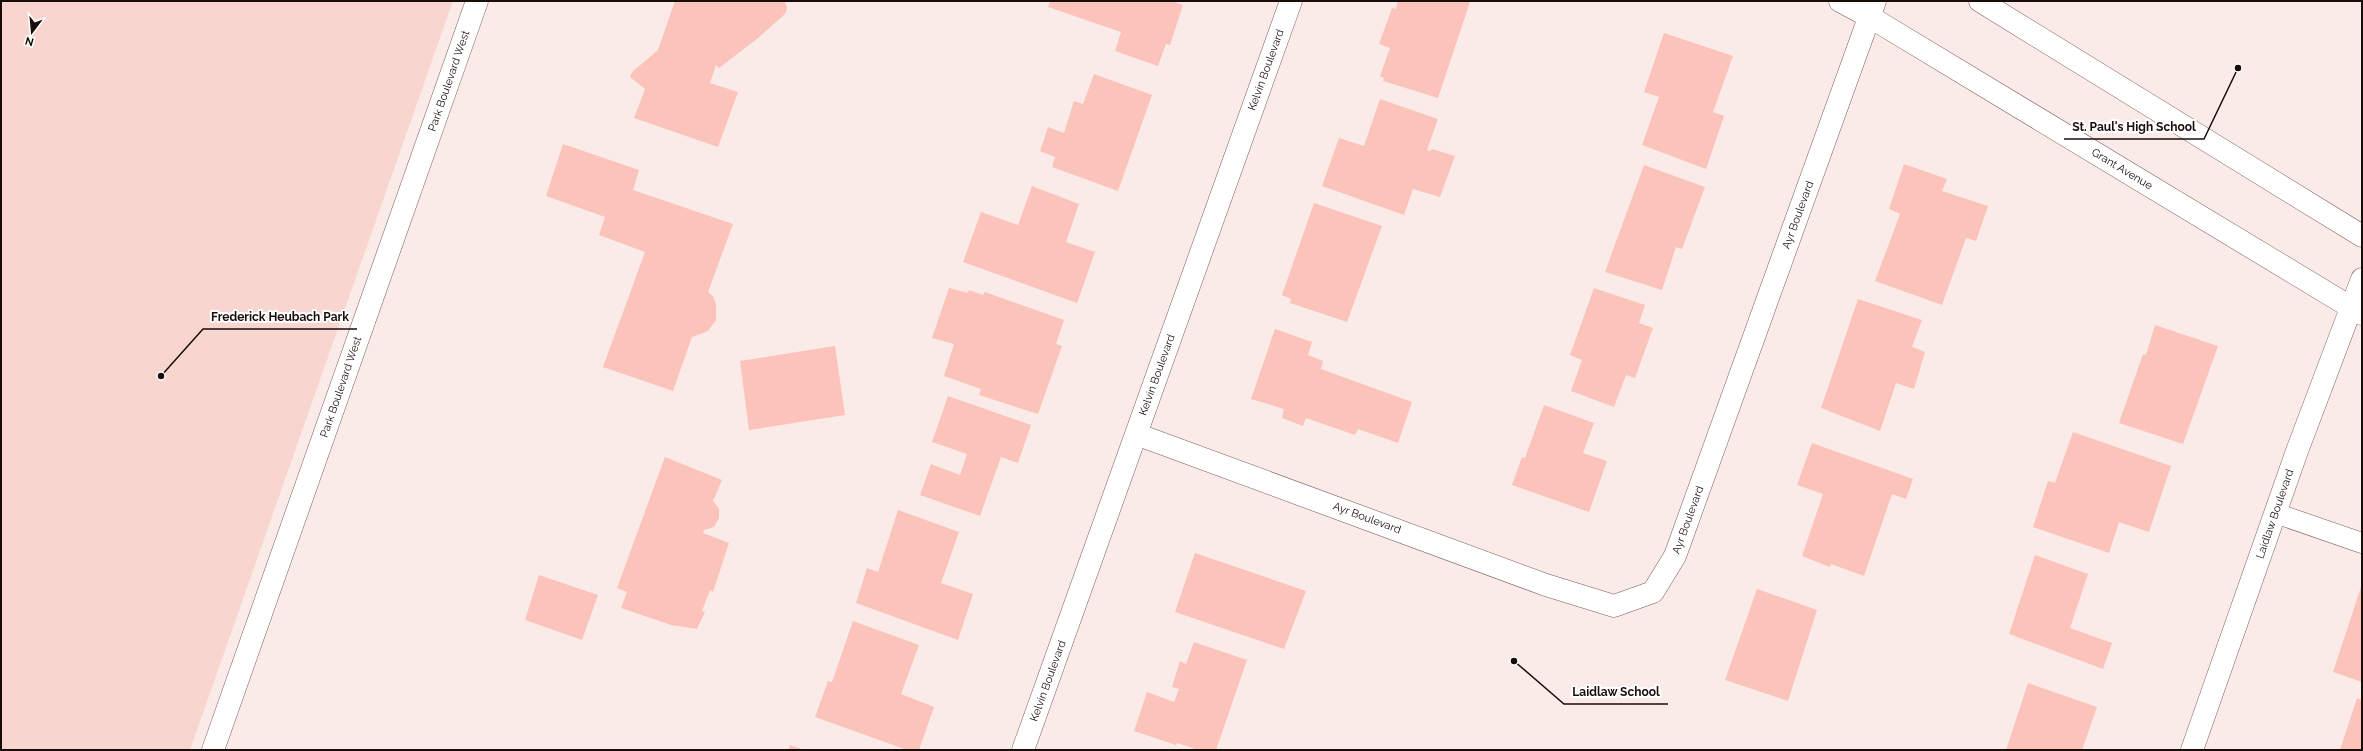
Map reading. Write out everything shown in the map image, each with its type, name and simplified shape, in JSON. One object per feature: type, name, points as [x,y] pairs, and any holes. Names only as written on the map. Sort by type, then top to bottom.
[{"type":"street","name":"Park Boulevard West","points":[[213,750],[477,1]]},
{"type":"street","name":"Kelvin Boulevard","points":[[1023,750],[1291,1]]},
{"type":"street","name":"Grant Avenue","points":[[1840,1],[1873,9],[2357,311]]},
{"type":"street","points":[[1980,1],[2362,236]]},
{"type":"street","name":"Ayr Boulevard","points":[[1136,434],[1546,585],[1607,604],[1614,606],[1653,592],[1675,556],[1873,9]]},
{"type":"street","name":"Laidlaw Boulevard","points":[[2192,750],[2275,513],[2357,311],[2362,279]]},
{"type":"lane","points":[[2275,513],[2362,543]]},
{"type":"shaded area","points":[[1,1],[453,1],[190,750],[1,750]]},
{"type":"building","points":[[675,1],[785,1],[787,7],[786,13],[758,38],[719,68],[716,65],[710,83],[738,92],[718,147],[634,118],[645,89],[630,77],[632,72],[658,50]]},
{"type":"building","points":[[1050,1],[1172,1],[1183,5],[1170,45],[1166,44],[1158,66],[1115,51],[1121,32],[1048,7]]},
{"type":"building","points":[[1398,1],[1470,2],[1438,98],[1383,81],[1384,78],[1380,76],[1390,48],[1379,44],[1392,8],[1396,9]]},
{"type":"building","points":[[1664,33],[1733,56],[1713,112],[1724,116],[1706,169],[1642,145],[1659,97],[1644,92]]},
{"type":"building","points":[[1094,74],[1152,95],[1118,191],[1052,167],[1055,157],[1040,151],[1048,127],[1064,133],[1074,101],[1083,104]]},
{"type":"building","points":[[1380,99],[1438,119],[1427,150],[1430,151],[1432,149],[1455,156],[1440,197],[1413,189],[1404,215],[1322,186],[1339,138],[1364,146]]},
{"type":"building","points":[[563,144],[639,170],[633,190],[733,224],[708,292],[713,296],[716,304],[716,320],[708,331],[692,337],[673,391],[603,367],[645,252],[599,235],[605,217],[546,196]]},
{"type":"building","points":[[1904,164],[1947,179],[1942,191],[1988,206],[1976,241],[1966,238],[1942,305],[1875,281],[1900,214],[1889,209]]},
{"type":"building","points":[[1644,165],[1705,187],[1682,249],[1676,247],[1662,290],[1605,272]]},
{"type":"building","points":[[1032,186],[1079,204],[1066,242],[1095,252],[1077,303],[963,262],[981,212],[1018,225]]},
{"type":"building","points":[[1314,203],[1382,226],[1347,322],[1290,303],[1291,299],[1282,295]]},
{"type":"building","points":[[949,288],[968,293],[969,290],[983,295],[985,292],[1064,320],[1056,344],[1062,346],[1038,414],[979,395],[981,389],[944,376],[954,344],[932,338]]},
{"type":"building","points":[[1594,288],[1645,305],[1639,323],[1653,328],[1635,378],[1626,375],[1614,407],[1571,391],[1582,360],[1570,355]]},
{"type":"building","points":[[1858,299],[1922,320],[1912,347],[1925,352],[1914,389],[1896,383],[1880,431],[1821,408]]},
{"type":"building","points":[[2155,325],[2218,346],[2183,444],[2119,423],[2143,354],[2146,355]]},
{"type":"building","points":[[1275,329],[1312,342],[1308,355],[1323,361],[1321,369],[1412,402],[1398,443],[1358,429],[1355,435],[1306,418],[1303,426],[1282,418],[1284,409],[1251,399]]},
{"type":"building","points":[[835,346],[845,415],[749,430],[740,361]]},
{"type":"building","points":[[948,396],[1031,425],[1018,463],[1001,457],[980,516],[920,495],[931,464],[960,475],[967,454],[932,442]]},
{"type":"building","points":[[1544,405],[1594,423],[1583,453],[1607,461],[1589,512],[1512,485],[1522,457],[1525,458]]},
{"type":"building","points":[[2073,432],[2171,466],[2149,532],[2119,522],[2109,553],[2033,527],[2048,481],[2055,483]]},
{"type":"building","points":[[1812,443],[1913,479],[1906,499],[1892,494],[1864,576],[1831,564],[1830,567],[1802,556],[1823,494],[1797,485]]},
{"type":"building","points":[[665,457],[722,480],[713,501],[719,509],[719,518],[714,527],[704,530],[703,533],[729,543],[713,592],[710,590],[702,611],[705,612],[697,629],[671,625],[621,608],[627,592],[617,588]]},
{"type":"building","points":[[898,510],[959,532],[941,583],[973,594],[958,640],[856,603],[867,568],[878,572]]},
{"type":"building","points":[[1195,553],[1306,591],[1284,649],[1175,612]]},
{"type":"building","points":[[2035,555],[2088,574],[2070,628],[2112,643],[2103,669],[2009,634]]},
{"type":"building","points":[[539,575],[598,595],[582,640],[525,620]]},
{"type":"building","points":[[2362,584],[2362,682],[2333,672]]},
{"type":"building","points":[[1757,589],[1817,610],[1788,701],[1725,680]]},
{"type":"building","points":[[853,621],[919,645],[901,694],[934,707],[919,750],[907,750],[815,717],[828,681],[832,682]]},
{"type":"building","points":[[1194,642],[1247,660],[1216,750],[1198,750],[1177,743],[1176,745],[1134,731],[1147,692],[1174,702],[1179,689],[1172,687],[1180,661],[1186,664]]},
{"type":"building","points":[[2028,683],[2097,707],[2082,750],[2006,750]]},
{"type":"building","points":[[2357,698],[2362,700],[2362,750],[2340,750]]},
{"type":"building","points":[[790,745],[804,750],[788,750]]},
{"type":"place","name":"St. Paul's High School","points":[[2238,68]]},
{"type":"place","name":"Frederick Heubach Park","points":[[161,376]]},
{"type":"place","name":"Laidlaw School","points":[[1514,661]]}]
